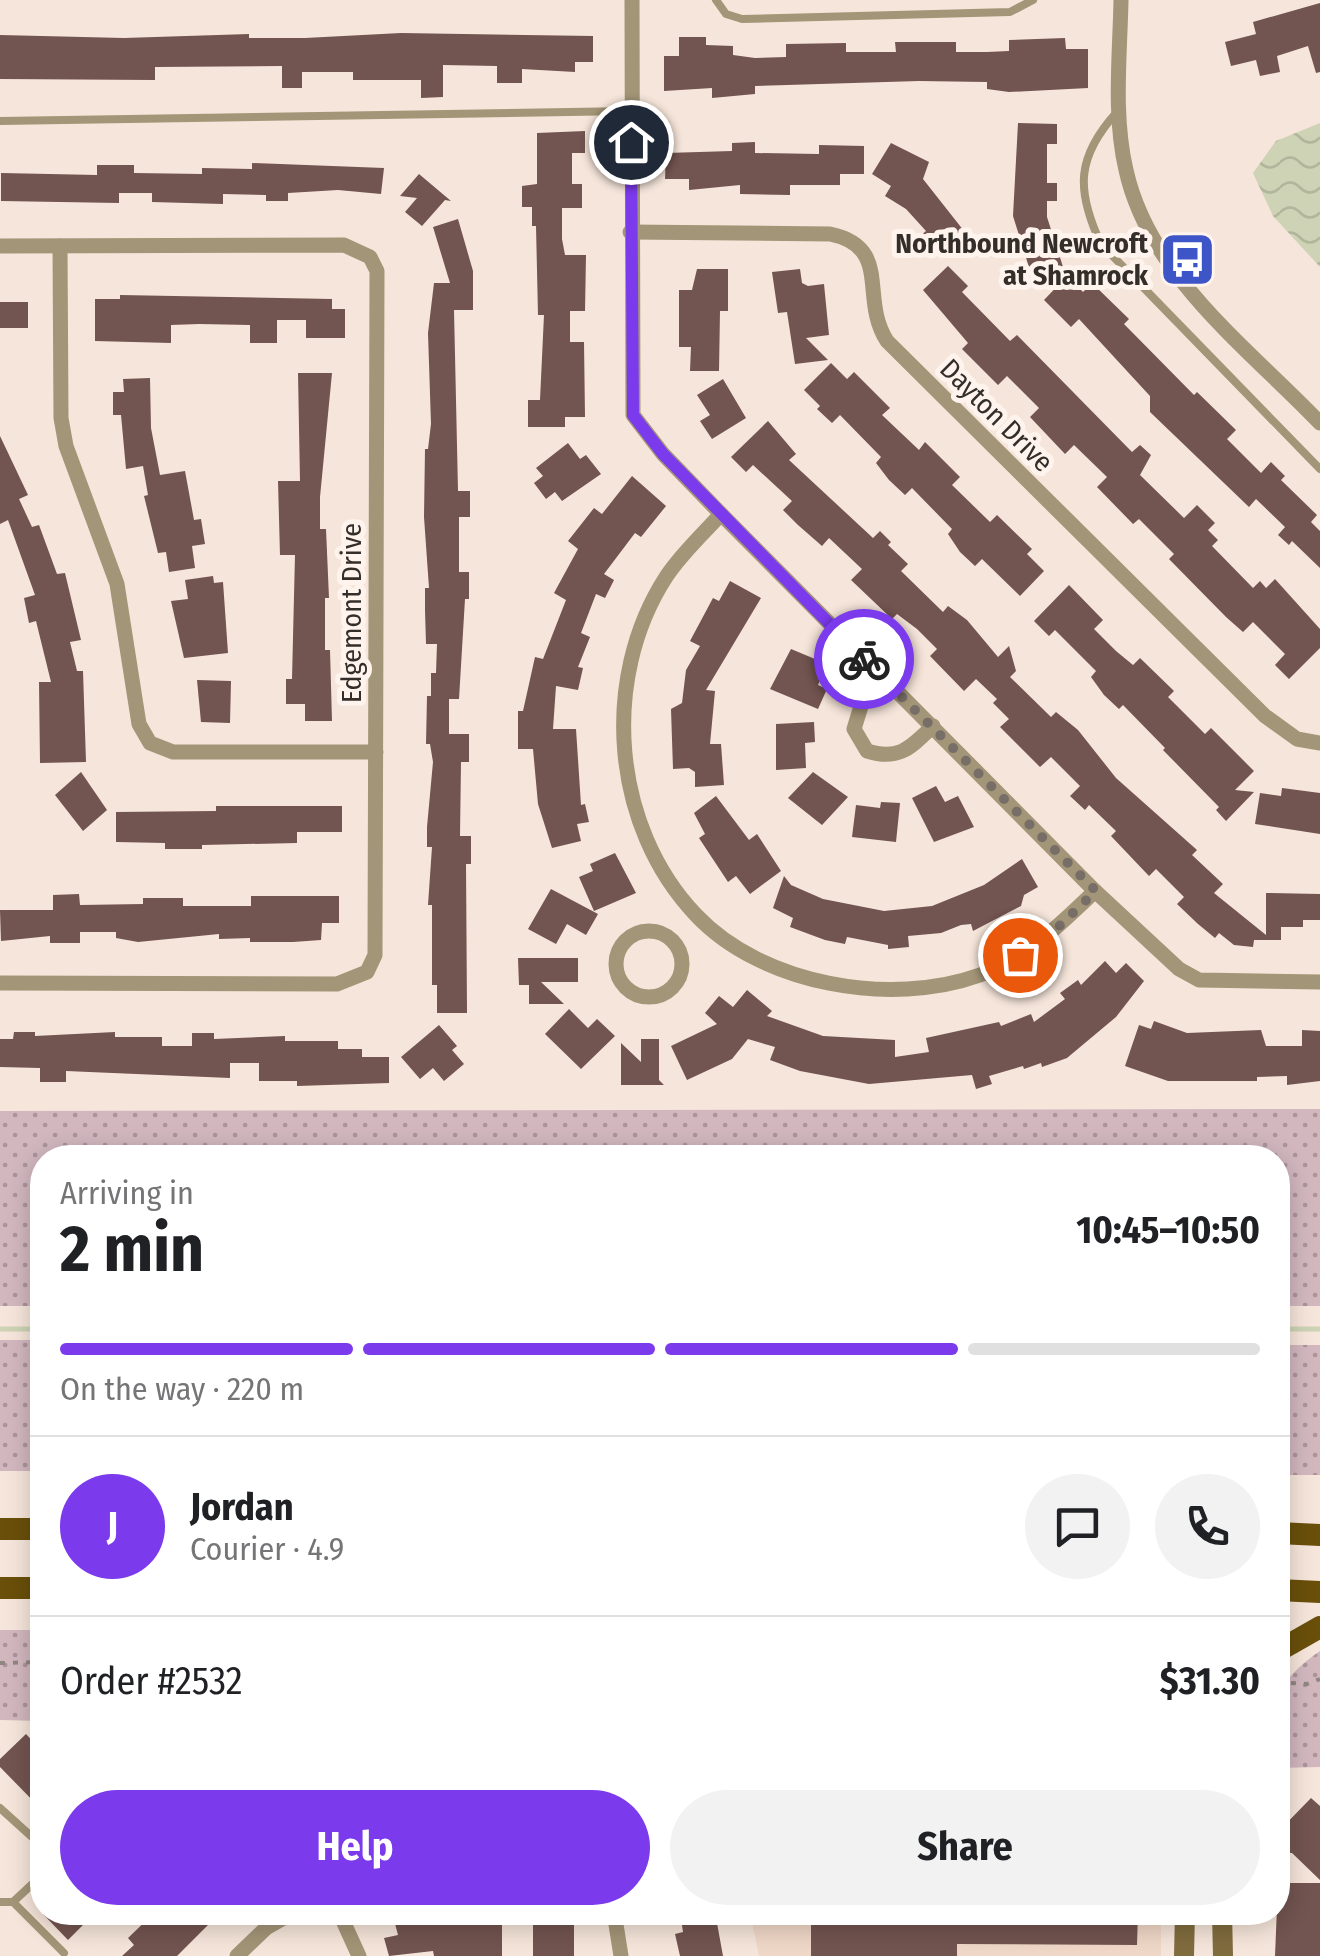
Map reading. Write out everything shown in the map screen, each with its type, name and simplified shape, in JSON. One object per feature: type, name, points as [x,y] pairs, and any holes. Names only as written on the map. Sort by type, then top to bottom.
[{"type":"main road","points":[[0,1529],[30,1529]]},
{"type":"main road","points":[[1290,1534],[1320,1535]]},
{"type":"main road","points":[[0,1588],[30,1588]]},
{"type":"main road","points":[[1290,1591],[1320,1592]]},
{"type":"main road","points":[[1290,1644],[1320,1627]]},
{"type":"street","points":[[632,0],[633,415],[663,454],[884,680],[1179,969],[1199,980],[1320,982]]},
{"type":"street","points":[[1120,0],[1124,166],[1153,245],[1320,423]]},
{"type":"street","name":"Dayton Drive","points":[[630,232],[830,234],[852,238],[870,260],[875,318],[887,341],[1265,716],[1297,739],[1320,743]]},
{"type":"street","name":"Edgemont Drive","points":[[0,246],[344,246],[370,257],[376,271],[375,955],[367,972],[337,984],[0,983]]},
{"type":"street","points":[[60,246],[66,446],[117,584],[138,724],[150,743],[173,752],[376,752]]},
{"type":"street","points":[[721,514],[666,577],[640,632],[626,684],[622,744],[634,808],[659,862],[696,916],[741,947],[809,980],[889,990],[929,988],[980,975],[1020,955],[1054,931],[1096,891]]},
{"type":"street","points":[[884,680],[862,703],[854,729],[867,751],[888,758],[907,752],[933,726]]},
{"type":"street","points":[[672,941],[696,916]]},
{"type":"street","points":[[654,931],[672,941],[682,961],[676,983],[658,996],[646,998],[626,988],[616,969],[625,941],[654,931]]},
{"type":"street","points":[[237,1956],[271,1925]]},
{"type":"street","points":[[345,1925],[359,1956]]},
{"type":"street","points":[[616,1925],[621,1956]]},
{"type":"street","points":[[1184,1925],[1184,1956]]},
{"type":"street","points":[[1222,1925],[1222,1956]]},
{"type":"lane","points":[[716,0],[726,14],[742,19],[1010,12],[1033,0]]},
{"type":"lane","points":[[1120,109],[1092,139],[1084,161],[1086,199],[1101,244],[1320,469]]},
{"type":"lane","points":[[0,120],[632,111]]},
{"type":"lane","points":[[0,1808],[30,1835]]},
{"type":"lane","points":[[0,1902],[13,1902],[30,1887]]},
{"type":"lane","points":[[13,1902],[30,1919]]},
{"type":"lane","points":[[36,1925],[64,1953]]},
{"type":"path","points":[[0,1663],[30,1662]]},
{"type":"path","points":[[1290,1682],[1320,1679]]},
{"type":"shaded area","points":[[1320,1109],[1320,1306],[1290,1306],[1290,1145],[30,1145],[30,1306],[0,1306],[0,1111]]},
{"type":"shaded area","points":[[0,1340],[30,1340],[30,1471],[0,1471]]},
{"type":"shaded area","points":[[1290,1345],[1320,1345],[1320,1475],[1290,1475]]},
{"type":"shaded area","points":[[0,1630],[30,1630],[30,1721],[0,1720]]},
{"type":"shaded area","points":[[1320,1651],[1320,1767],[1290,1768],[1290,1678]]},
{"type":"shaded area","points":[[753,1925],[1161,1925],[1161,1956],[759,1956]]},
{"type":"water","points":[[1320,123],[1320,267],[1273,216],[1253,173],[1276,141]]},
{"type":"building","points":[[1320,3],[1320,72],[1316,73],[1308,46],[1277,56],[1280,72],[1260,76],[1256,60],[1231,66],[1225,42],[1256,34],[1253,22]]},
{"type":"building","points":[[401,33],[593,36],[593,62],[575,62],[575,72],[522,69],[522,83],[497,83],[497,66],[443,65],[443,97],[421,98],[421,80],[353,80],[353,72],[302,72],[302,88],[282,88],[282,66],[155,67],[155,80],[0,79],[0,35],[124,38],[249,34],[249,38],[305,38]]},
{"type":"building","points":[[679,37],[706,37],[706,45],[733,46],[733,55],[755,58],[786,57],[786,44],[846,43],[846,52],[896,52],[895,42],[956,42],[956,52],[987,52],[1009,51],[1009,40],[1065,38],[1066,49],[1088,49],[1088,88],[1009,92],[987,89],[987,82],[919,81],[755,86],[755,94],[712,98],[712,88],[664,91],[664,56],[679,56]]},
{"type":"building","points":[[1018,123],[1057,124],[1057,144],[1047,144],[1047,183],[1057,183],[1057,201],[1047,201],[1047,217],[1064,270],[1033,280],[1013,216]]},
{"type":"building","points":[[585,131],[585,153],[572,153],[572,184],[582,184],[582,208],[562,208],[562,239],[565,255],[586,255],[585,311],[570,311],[570,342],[584,342],[585,417],[565,417],[565,427],[528,427],[528,400],[540,400],[544,315],[538,315],[536,226],[532,226],[532,207],[522,207],[522,186],[537,184],[537,133]]},
{"type":"building","points":[[755,142],[755,153],[819,154],[819,145],[864,146],[864,174],[840,174],[840,185],[790,185],[790,195],[740,194],[740,185],[689,190],[689,179],[665,179],[666,153],[732,151],[732,143]]},
{"type":"building","points":[[891,143],[929,162],[923,179],[964,231],[934,257],[918,238],[926,231],[906,209],[885,196],[891,186],[872,174]]},
{"type":"building","points":[[252,163],[384,168],[381,194],[338,190],[288,193],[288,201],[266,201],[266,195],[223,194],[223,204],[152,202],[152,193],[119,193],[119,203],[1,201],[1,173],[97,175],[97,165],[134,165],[134,173],[202,174],[202,168],[252,169]]},
{"type":"building","points":[[419,174],[451,201],[445,200],[422,226],[405,212],[417,198],[400,196]]},
{"type":"building","points":[[458,219],[473,271],[473,310],[454,310],[458,491],[470,491],[470,517],[459,517],[459,572],[469,572],[469,599],[465,599],[459,699],[449,699],[449,734],[469,734],[469,762],[461,762],[460,836],[471,836],[471,864],[466,864],[467,1013],[437,1013],[437,985],[432,985],[432,905],[428,905],[432,847],[427,847],[433,762],[430,744],[426,744],[427,696],[431,696],[431,673],[436,673],[437,644],[426,644],[425,610],[425,588],[429,588],[425,449],[431,424],[428,333],[434,283],[450,283],[433,227]]},
{"type":"building","points":[[948,266],[968,286],[962,292],[1010,341],[1017,335],[1132,452],[1140,445],[1151,455],[1140,475],[1184,518],[1197,505],[1215,523],[1208,530],[1218,540],[1212,546],[1253,588],[1260,581],[1266,588],[1275,579],[1320,629],[1320,648],[1289,679],[1275,665],[1285,654],[1253,622],[1243,632],[1226,617],[1169,559],[1174,554],[1139,519],[1133,524],[1097,487],[1107,477],[1074,445],[1065,454],[1030,417],[1039,408],[1007,376],[998,385],[962,349],[968,343],[923,290]]},
{"type":"building","points":[[697,269],[728,269],[728,311],[720,311],[719,371],[690,371],[691,347],[679,347],[679,290],[692,290]]},
{"type":"building","points":[[800,269],[802,283],[824,284],[829,335],[806,338],[828,360],[795,364],[787,312],[778,313],[772,272]]},
{"type":"building","points":[[1067,276],[1083,292],[1092,283],[1129,319],[1124,324],[1194,395],[1197,392],[1236,430],[1227,439],[1261,473],[1271,462],[1285,476],[1281,480],[1317,515],[1311,522],[1320,531],[1320,568],[1292,541],[1289,545],[1278,535],[1285,527],[1256,499],[1249,507],[1150,412],[1150,396],[1079,319],[1071,327],[1044,300]]},
{"type":"building","points":[[120,295],[332,299],[332,309],[345,309],[345,338],[306,338],[306,320],[277,320],[277,343],[250,343],[250,325],[199,324],[171,325],[171,343],[95,341],[95,299],[120,299]]},
{"type":"building","points":[[0,302],[28,302],[28,328],[0,328]]},
{"type":"building","points":[[831,363],[847,379],[854,372],[890,408],[882,415],[919,450],[925,442],[960,477],[952,485],[990,522],[997,515],[1032,549],[1027,554],[1044,571],[1020,596],[982,559],[975,566],[960,552],[948,534],[952,529],[912,488],[905,495],[889,480],[876,463],[881,457],[840,415],[832,423],[817,409],[820,406],[804,390]]},
{"type":"building","points":[[298,373],[332,373],[320,529],[326,529],[329,598],[325,598],[325,650],[330,650],[332,721],[305,721],[305,704],[286,704],[286,679],[292,679],[295,555],[280,555],[278,481],[300,481]]},
{"type":"building","points":[[150,378],[151,428],[160,475],[185,471],[194,520],[201,519],[205,544],[192,546],[195,568],[169,572],[166,552],[158,553],[144,496],[148,495],[143,466],[126,469],[121,415],[113,415],[113,392],[124,392],[123,379]]},
{"type":"building","points":[[723,379],[746,418],[712,439],[700,421],[710,415],[697,395]]},
{"type":"building","points":[[768,421],[796,454],[789,460],[873,538],[880,531],[908,564],[901,571],[943,612],[948,606],[967,620],[998,657],[1009,646],[1016,671],[1010,677],[1051,717],[1056,712],[1078,730],[1116,778],[1197,850],[1192,855],[1223,884],[1214,893],[1266,935],[1266,893],[1320,894],[1320,920],[1303,920],[1303,927],[1281,927],[1281,940],[1254,940],[1253,947],[1234,945],[1219,933],[1215,938],[1198,924],[1177,904],[1184,897],[1156,869],[1149,876],[1111,836],[1116,831],[1089,805],[1085,810],[1070,796],[1080,786],[1051,757],[1040,767],[1000,727],[1009,719],[993,703],[997,699],[976,679],[964,691],[930,656],[937,649],[917,629],[897,614],[892,619],[851,580],[862,569],[829,538],[822,546],[783,510],[792,501],[753,465],[746,472],[731,457]]},
{"type":"building","points":[[0,436],[28,495],[19,499],[32,527],[39,525],[57,574],[65,573],[81,640],[70,642],[77,671],[83,671],[86,762],[40,763],[39,682],[51,682],[36,621],[29,623],[24,598],[35,595],[8,520],[0,524]]},
{"type":"building","points":[[568,443],[580,459],[586,455],[601,474],[562,501],[555,492],[546,499],[534,483],[543,476],[536,468]]},
{"type":"building","points":[[632,476],[666,506],[641,537],[635,533],[604,574],[614,580],[605,598],[596,594],[581,633],[590,637],[578,667],[583,668],[578,690],[556,686],[553,729],[576,729],[581,805],[585,804],[589,822],[577,824],[581,841],[552,848],[538,804],[533,749],[518,749],[518,711],[523,711],[535,657],[543,659],[566,600],[554,593],[578,549],[568,541],[594,508],[602,514]]},
{"type":"building","points":[[213,576],[214,583],[223,582],[228,653],[184,658],[171,601],[188,599],[185,580]]},
{"type":"building","points":[[730,581],[761,598],[706,690],[715,691],[710,744],[721,744],[724,785],[695,787],[695,772],[689,768],[673,769],[671,709],[682,703],[686,670],[700,646],[690,641],[713,598],[719,601]]},
{"type":"building","points":[[1069,585],[1103,620],[1094,629],[1133,665],[1140,658],[1174,691],[1168,697],[1205,734],[1211,728],[1254,771],[1235,790],[1254,792],[1226,821],[1216,810],[1219,807],[1165,748],[1123,705],[1119,709],[1104,695],[1091,677],[1096,671],[1055,630],[1049,636],[1034,621]]},
{"type":"building","points":[[791,649],[827,664],[818,685],[827,689],[818,709],[770,689]]},
{"type":"building","points":[[197,680],[231,681],[230,723],[201,722]]},
{"type":"building","points":[[814,722],[815,742],[805,743],[806,768],[776,770],[776,724]]},
{"type":"building","points":[[81,772],[107,810],[83,831],[55,795]]},
{"type":"building","points":[[813,772],[848,797],[822,825],[788,798]]},
{"type":"building","points":[[936,786],[945,802],[958,796],[974,827],[934,842],[912,798]]},
{"type":"building","points":[[1282,788],[1320,793],[1320,834],[1255,824],[1260,793],[1281,796]]},
{"type":"building","points":[[716,796],[749,840],[757,834],[781,871],[750,894],[736,876],[728,882],[699,838],[705,834],[694,813]]},
{"type":"building","points":[[881,802],[900,803],[896,842],[852,837],[856,805],[880,808]]},
{"type":"building","points":[[216,806],[342,806],[342,832],[297,832],[297,843],[202,845],[202,849],[165,849],[165,843],[116,842],[116,812],[216,811]]},
{"type":"building","points":[[615,853],[636,893],[594,911],[579,877],[593,871],[590,864]]},
{"type":"building","points":[[1022,859],[1038,887],[1024,895],[1021,906],[973,931],[971,924],[941,933],[908,936],[909,947],[888,949],[888,945],[847,937],[845,944],[825,940],[790,927],[793,918],[773,908],[784,876],[791,885],[823,899],[884,911],[932,906],[984,885]]},
{"type":"building","points":[[551,889],[598,914],[586,935],[567,924],[556,944],[528,929]]},
{"type":"building","points":[[79,894],[80,905],[143,904],[143,898],[183,898],[183,906],[251,906],[251,896],[339,896],[339,923],[322,923],[321,940],[293,942],[219,939],[219,934],[138,942],[116,938],[116,932],[80,932],[80,943],[50,943],[50,936],[1,941],[0,910],[53,910],[53,895]]},
{"type":"building","points":[[518,958],[578,958],[578,982],[541,982],[564,1004],[529,1004],[529,985],[519,985]]},
{"type":"building","points":[[1105,961],[1116,973],[1126,963],[1144,981],[1116,1017],[1067,1058],[1042,1067],[1041,1063],[1024,1069],[1023,1066],[989,1076],[992,1084],[976,1089],[972,1075],[869,1084],[800,1071],[770,1060],[775,1047],[748,1039],[732,1059],[687,1080],[671,1046],[717,1024],[705,1013],[719,996],[733,1007],[747,990],[772,1011],[767,1016],[823,1036],[895,1040],[895,1057],[929,1052],[926,1038],[999,1022],[1001,1026],[1031,1014],[1034,1022],[1065,999],[1060,993],[1078,980],[1081,985]]},
{"type":"building","points":[[569,1009],[588,1028],[597,1019],[615,1036],[581,1069],[545,1034]]},
{"type":"building","points":[[1154,1021],[1187,1033],[1261,1030],[1266,1046],[1302,1046],[1302,1030],[1320,1031],[1320,1081],[1287,1085],[1287,1076],[1257,1077],[1257,1081],[1168,1081],[1125,1066],[1139,1025],[1151,1029]]},
{"type":"building","points":[[439,1025],[457,1046],[452,1050],[464,1064],[444,1081],[433,1068],[420,1079],[401,1057]]},
{"type":"building","points":[[14,1032],[35,1032],[35,1036],[115,1032],[115,1037],[162,1037],[162,1046],[192,1046],[192,1033],[214,1033],[214,1039],[285,1036],[285,1041],[338,1041],[338,1049],[362,1049],[362,1057],[389,1057],[389,1083],[297,1086],[297,1081],[259,1081],[259,1063],[230,1063],[230,1078],[66,1071],[66,1082],[40,1082],[40,1068],[0,1067],[0,1039],[13,1039]]},
{"type":"building","points":[[641,1039],[659,1039],[659,1080],[664,1085],[621,1085],[621,1043],[641,1062]]},
{"type":"building","points":[[26,1734],[30,1738],[30,1798],[0,1767],[0,1759]]},
{"type":"building","points":[[1311,1798],[1320,1806],[1320,1880],[1290,1853],[1290,1820]]},
{"type":"building","points":[[1290,1883],[1320,1883],[1320,1956],[1275,1956],[1276,1925],[1290,1925]]},
{"type":"building","points":[[54,1925],[83,1925],[68,1940]]},
{"type":"building","points":[[142,1925],[208,1925],[177,1956],[122,1956],[134,1945],[128,1938]]},
{"type":"building","points":[[395,1925],[502,1925],[502,1956],[434,1956],[433,1951],[389,1956],[384,1938],[398,1935]]},
{"type":"building","points":[[533,1925],[574,1925],[574,1956],[533,1956]]},
{"type":"building","points":[[682,1925],[717,1925],[723,1956],[680,1956],[675,1934],[683,1932]]},
{"type":"building","points":[[811,1925],[1138,1925],[1137,1945],[957,1944],[957,1956],[811,1956]]},
{"type":"waterway","points":[[0,1329],[30,1329]]},
{"type":"waterway","points":[[1290,1329],[1320,1329]]},
{"type":"way so far","points":[[864,659],[1096,891],[1054,931],[1020,955]]},
{"type":"place","name":"Northbound Newcroft at Shamrock","points":[[1187,259]]},
{"type":"route","points":[[631,142],[633,415],[663,454],[864,659]]}]
